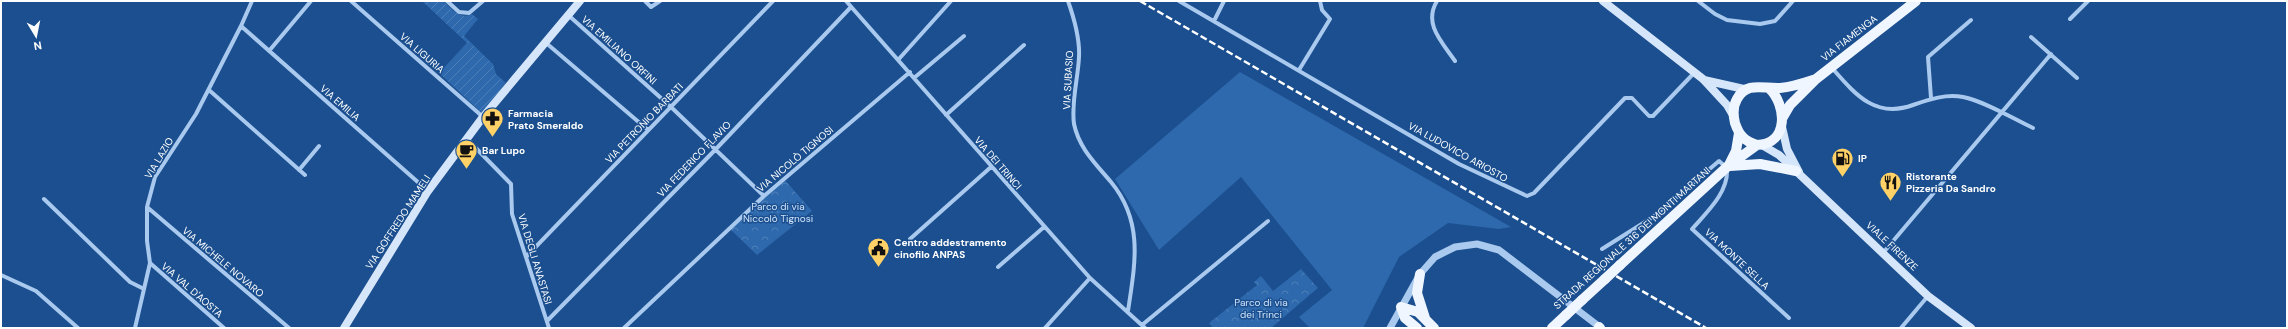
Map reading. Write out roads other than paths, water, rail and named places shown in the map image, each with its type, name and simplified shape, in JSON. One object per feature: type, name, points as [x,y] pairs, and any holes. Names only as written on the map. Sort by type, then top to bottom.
[{"type":"main road","name":"VIA GOFFREDO MAMELI","points":[[344,328],[428,191],[483,117],[567,14],[580,1]]},
{"type":"main road","name":"VIA FIAMENGA","points":[[1782,122],[1790,105],[1816,79],[1916,1]]},
{"type":"main road","points":[[1608,3],[1703,79],[1727,105],[1734,117],[1739,133]]},
{"type":"main road","points":[[1703,79],[1744,89],[1758,86],[1769,88]]},
{"type":"main road","name":"VIA FIAMENGA","points":[[1769,88],[1793,86],[1816,79]]},
{"type":"main road","name":"VIALE FIRENZE","points":[[1769,88],[1779,100],[1787,149],[1798,173]]},
{"type":"main road","points":[[1734,117],[1735,101],[1744,89]]},
{"type":"main road","points":[[1759,145],[1774,139],[1782,122]]},
{"type":"main road","name":"VIALE FIRENZE","points":[[1739,133],[1748,142],[1759,145],[1778,155],[1798,173],[1810,187],[1928,296],[1971,328]]},
{"type":"main road","name":"STRADA REGIONALE 316 DEI MONTI MARTANI","points":[[1728,167],[1736,151],[1739,133]]},
{"type":"main road","name":"STRADA REGIONALE 316 DEI MONTI MARTANI","points":[[1552,328],[1728,167],[1759,145]]},
{"type":"main road","points":[[1728,167],[1760,164],[1798,173]]},
{"type":"main road","points":[[1420,274],[1417,293],[1425,318]]},
{"type":"main road","points":[[1401,307],[1418,312],[1434,328]]},
{"type":"main road","points":[[1401,307],[1405,318],[1416,328]]},
{"type":"street","name":"VIA LAZIO","points":[[135,328],[150,263],[147,241],[147,207],[155,176],[196,114],[241,26],[252,1]]},
{"type":"street","points":[[269,51],[311,1]]},
{"type":"street","name":"VIA LIGURIA","points":[[351,1],[483,117]]},
{"type":"street","points":[[447,1],[459,12],[469,13],[483,1]]},
{"type":"street","points":[[645,1],[651,7],[660,1]]},
{"type":"street","name":"VIA PETRONIO BARBATI","points":[[526,256],[773,1]]},
{"type":"street","name":"VIA DEI TRINCI","points":[[846,1],[910,72],[991,168],[1090,278],[1128,311],[1143,327]]},
{"type":"street","points":[[898,60],[952,1]]},
{"type":"street","name":"VIA SUBASIO","points":[[1068,1],[1077,33],[1079,56],[1075,92],[1074,123],[1080,141],[1088,156],[1112,183],[1130,212],[1134,229],[1136,260],[1128,311]]},
{"type":"street","name":"VIA LUDOVICO ARIOSTO","points":[[1179,1],[1460,164],[1520,194],[1527,196],[1534,193],[1625,98],[1632,98],[1648,116],[1658,114],[1694,73]]},
{"type":"street","points":[[1214,21],[1224,1]]},
{"type":"street","points":[[1299,70],[1330,19],[1322,10],[1320,1]]},
{"type":"street","points":[[1437,1],[1431,18],[1433,28],[1456,61]]},
{"type":"street","points":[[1700,2],[1715,14],[1727,20],[1760,24],[1775,20],[1793,1]]},
{"type":"street","points":[[2070,19],[2088,1]]},
{"type":"street","name":"VIA FEDERICO FLAVIO","points":[[547,321],[715,150],[851,7]]},
{"type":"street","name":"VIA EMILIANO ORFINI","points":[[567,14],[671,107],[764,196]]},
{"type":"street","points":[[1931,98],[1928,57],[1971,20]]},
{"type":"street","name":"VIA EMILIA","points":[[241,26],[428,191]]},
{"type":"street","points":[[914,78],[964,36]]},
{"type":"street","points":[[2031,37],[2077,78]]},
{"type":"street","points":[[545,41],[648,130]]},
{"type":"street","points":[[946,115],[1024,45]]},
{"type":"street","points":[[1883,254],[2051,54]]},
{"type":"street","points":[[1832,68],[1866,101],[1879,109],[1897,109],[1931,98],[1964,98],[2001,112],[2033,128]]},
{"type":"street","name":"VIA NICOLÒ TIGNOSI","points":[[624,328],[764,196],[910,72]]},
{"type":"street","points":[[209,90],[305,175]]},
{"type":"street","name":"VIA DEGLI ANASTASI","points":[[467,139],[511,184],[512,214],[549,328]]},
{"type":"street","points":[[299,170],[320,146]]},
{"type":"street","points":[[1602,249],[1653,217],[1719,161],[1728,167]]},
{"type":"street","name":"VIA MONTE SELLA","points":[[1728,167],[1728,176],[1724,188],[1713,205],[1692,229],[1789,318]]},
{"type":"street","points":[[910,239],[991,168]]},
{"type":"street","points":[[44,199],[130,282],[144,289]]},
{"type":"street","name":"VIA MICHELE NOVARO","points":[[147,207],[289,328]]},
{"type":"street","points":[[1143,327],[1268,221]]},
{"type":"street","points":[[998,267],[1044,227]]},
{"type":"street","points":[[1390,328],[1420,274],[1435,257],[1445,251],[1466,245],[1488,246],[1499,250],[1600,328]]},
{"type":"street","name":"VIA VAL D'AOSTA","points":[[150,263],[224,328]]},
{"type":"street","points":[[1,274],[36,291],[78,328]]},
{"type":"street","points":[[1045,328],[1090,278]]},
{"type":"street","points":[[1901,328],[1928,296]]},
{"type":"railway","points":[[1140,1],[1706,328]]},
{"type":"place","name":"Farmacia Prato Smeraldo","points":[[493,138]]},
{"type":"place","name":"Bar Lupo","points":[[467,170]]},
{"type":"place","name":"IP","points":[[1842,178]]},
{"type":"place","name":"Ristorante Pizzeria Da Sandro","points":[[1891,202]]},
{"type":"place","name":"Centro addestramento cinofilo ANPAS","points":[[878,268]]},
{"type":"park label","name":"Parco di via Niccolò Tignosi","points":[[778,212]]},
{"type":"park label","name":"Parco di via dei Trinci","points":[[1261,308]]}]
